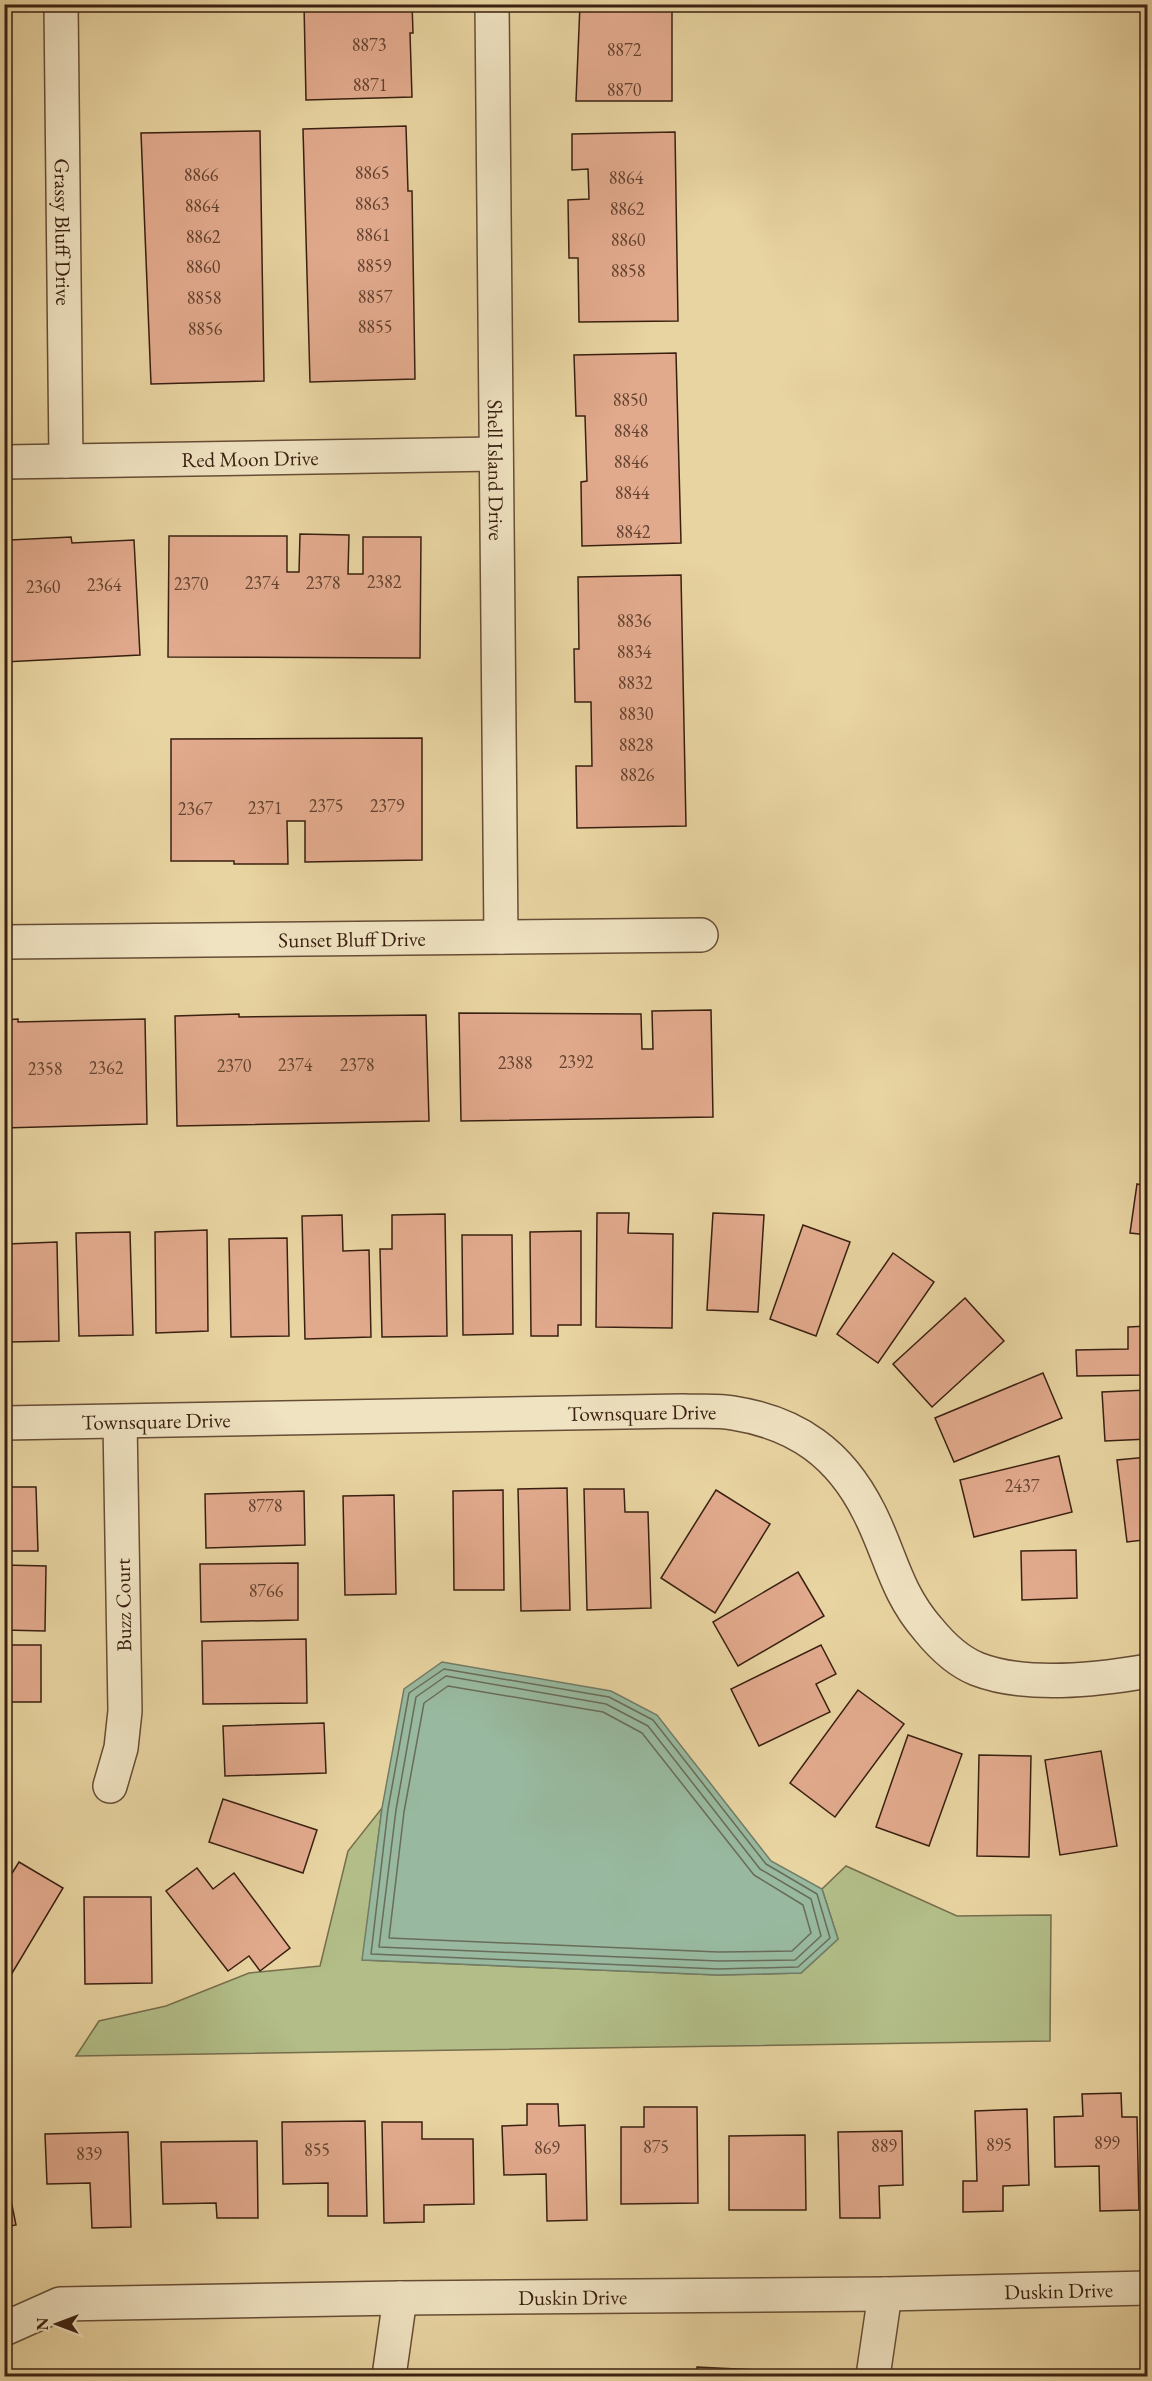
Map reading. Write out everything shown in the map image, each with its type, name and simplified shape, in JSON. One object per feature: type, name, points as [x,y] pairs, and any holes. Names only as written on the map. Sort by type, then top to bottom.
[{"type":"street","name":"Grassy Bluff Drive","points":[[61,4],[66,461]]},
{"type":"street","name":"Shell Island Drive","points":[[492,4],[501,937]]},
{"type":"street","name":"Red Moon Drive","points":[[4,462],[496,454]]},
{"type":"street","name":"Sunset Bluff Drive","points":[[4,942],[701,935]]},
{"type":"street","name":"Townsquare Drive","points":[[4,1423],[731,1412],[778,1423],[816,1444],[846,1474],[870,1513],[897,1583],[918,1618],[945,1649],[976,1669],[1018,1678],[1104,1677],[1148,1671]]},
{"type":"street","name":"Buzz Court","points":[[110,1786],[121,1748],[125,1711],[120,1422]]},
{"type":"street","name":"Duskin Drive","points":[[4,2329],[60,2304],[400,2298],[885,2294],[1148,2288]]},
{"type":"street","points":[[873,2376],[885,2294]]},
{"type":"street","points":[[389,2376],[400,2298]]},
{"type":"shaded area","points":[[382,1808],[363,1960],[718,1975],[801,1973],[838,1939],[822,1889],[846,1866],[957,1916],[1051,1915],[1050,2041],[76,2056],[99,2021],[166,2006],[249,1973],[320,1966],[348,1851]]},
{"type":"water","points":[[442,1662],[611,1691],[657,1715],[771,1861],[822,1889],[838,1939],[801,1973],[718,1975],[362,1960],[382,1808],[404,1689]]},
{"type":"building","points":[[304,4],[412,4],[413,33],[410,33],[412,97],[306,100]]},
{"type":"building","points":[[580,4],[672,4],[672,101],[576,101]]},
{"type":"building","points":[[406,126],[408,191],[412,191],[415,379],[310,382],[303,129]]},
{"type":"building","points":[[260,131],[264,381],[151,384],[141,133]]},
{"type":"building","points":[[675,132],[678,321],[579,322],[578,258],[569,258],[568,200],[589,199],[588,169],[572,170],[572,134]]},
{"type":"building","points":[[676,353],[681,543],[582,546],[581,482],[587,481],[585,416],[576,416],[574,355]]},
{"type":"building","points":[[300,534],[349,535],[348,574],[363,574],[363,537],[421,537],[420,658],[168,657],[169,536],[287,536],[287,572],[299,572]]},
{"type":"building","points":[[71,537],[72,543],[134,540],[140,655],[4,662],[4,538],[10,538],[10,540]]},
{"type":"building","points":[[681,575],[686,826],[577,828],[576,766],[592,766],[591,702],[575,702],[574,649],[579,649],[578,577]]},
{"type":"building","points":[[422,738],[422,860],[305,862],[305,821],[287,821],[288,864],[171,861],[171,739]]},
{"type":"building","points":[[711,1010],[713,1117],[461,1121],[459,1013],[641,1014],[642,1049],[653,1049],[652,1011]]},
{"type":"building","points":[[239,1014],[239,1017],[426,1015],[429,1121],[177,1126],[175,1016]]},
{"type":"building","points":[[18,1019],[18,1022],[145,1019],[147,1124],[4,1128],[4,1020]]},
{"type":"building","points":[[1137,1184],[1148,1186],[1148,1235],[1130,1233]]},
{"type":"building","points":[[597,1213],[629,1213],[628,1233],[673,1234],[672,1328],[596,1327]]},
{"type":"building","points":[[713,1213],[764,1215],[758,1312],[707,1310]]},
{"type":"building","points":[[445,1214],[447,1336],[382,1337],[380,1249],[392,1249],[392,1215]]},
{"type":"building","points":[[342,1215],[343,1251],[369,1250],[371,1337],[305,1339],[302,1216]]},
{"type":"building","points":[[803,1225],[850,1242],[816,1336],[770,1319]]},
{"type":"building","points":[[207,1230],[208,1331],[156,1333],[155,1232]]},
{"type":"building","points":[[581,1231],[581,1325],[558,1325],[558,1336],[531,1336],[530,1232]]},
{"type":"building","points":[[130,1232],[133,1335],[79,1336],[76,1233]]},
{"type":"building","points":[[462,1235],[512,1235],[513,1334],[463,1335]]},
{"type":"building","points":[[287,1238],[289,1336],[231,1337],[229,1239]]},
{"type":"building","points":[[57,1242],[59,1341],[9,1342],[7,1244]]},
{"type":"building","points":[[893,1253],[934,1282],[878,1363],[837,1334]]},
{"type":"building","points":[[1146,1261],[1148,1261],[1148,1310],[1145,1310]]},
{"type":"building","points":[[965,1298],[1004,1341],[932,1407],[893,1364]]},
{"type":"building","points":[[1148,1326],[1148,1375],[1077,1376],[1076,1350],[1128,1349],[1128,1327]]},
{"type":"building","points":[[1043,1373],[1062,1418],[954,1462],[935,1418]]},
{"type":"building","points":[[1148,1390],[1148,1439],[1105,1441],[1102,1392]]},
{"type":"building","points":[[1059,1456],[1072,1512],[974,1537],[960,1480]]},
{"type":"building","points":[[1148,1457],[1147,1579],[1143,1540],[1127,1542],[1117,1460]]},
{"type":"building","points":[[4,1487],[36,1487],[38,1551],[4,1551]]},
{"type":"building","points":[[567,1488],[570,1610],[521,1611],[518,1489]]},
{"type":"building","points":[[584,1489],[624,1489],[625,1512],[648,1512],[651,1608],[587,1610]]},
{"type":"building","points":[[503,1490],[504,1590],[454,1590],[453,1491]]},
{"type":"building","points":[[716,1490],[770,1524],[715,1613],[661,1578]]},
{"type":"building","points":[[304,1491],[305,1545],[206,1548],[205,1494]]},
{"type":"building","points":[[394,1495],[396,1594],[345,1595],[343,1496]]},
{"type":"building","points":[[1076,1550],[1077,1598],[1022,1600],[1021,1551]]},
{"type":"building","points":[[298,1563],[298,1620],[201,1622],[200,1564]]},
{"type":"building","points":[[4,1565],[46,1566],[45,1631],[4,1630]]},
{"type":"building","points":[[798,1572],[824,1616],[738,1666],[713,1622]]},
{"type":"building","points":[[306,1639],[307,1703],[203,1704],[202,1641]]},
{"type":"building","points":[[4,1645],[41,1645],[41,1702],[4,1702]]},
{"type":"building","points":[[821,1645],[836,1674],[816,1684],[830,1712],[759,1746],[731,1689]]},
{"type":"building","points":[[858,1690],[904,1724],[835,1817],[790,1783]]},
{"type":"building","points":[[324,1723],[326,1773],[225,1776],[223,1726]]},
{"type":"building","points":[[908,1735],[962,1754],[929,1846],[876,1827]]},
{"type":"building","points":[[1101,1751],[1117,1846],[1060,1855],[1045,1760]]},
{"type":"building","points":[[979,1755],[1031,1756],[1029,1857],[977,1856]]},
{"type":"building","points":[[223,1799],[317,1830],[303,1873],[209,1842]]},
{"type":"building","points":[[4,1839],[11,1856],[4,1859]]},
{"type":"building","points":[[19,1862],[63,1888],[11,1975],[4,1971],[4,1886]]},
{"type":"building","points":[[197,1868],[213,1889],[234,1873],[290,1948],[260,1971],[249,1956],[228,1971],[166,1891]]},
{"type":"building","points":[[84,1897],[151,1897],[152,1983],[85,1984]]},
{"type":"building","points":[[1121,2093],[1122,2117],[1137,2117],[1139,2210],[1100,2211],[1099,2166],[1055,2167],[1054,2117],[1083,2116],[1082,2094]]},
{"type":"building","points":[[527,2104],[558,2104],[559,2126],[585,2125],[587,2220],[547,2221],[546,2174],[504,2175],[502,2126],[527,2125]]},
{"type":"building","points":[[644,2107],[697,2107],[698,2203],[621,2204],[621,2127],[644,2127]]},
{"type":"building","points":[[1027,2109],[1029,2185],[1003,2186],[1003,2211],[963,2212],[963,2181],[977,2181],[975,2111]]},
{"type":"building","points":[[365,2121],[367,2216],[328,2216],[328,2183],[283,2184],[282,2122]]},
{"type":"building","points":[[382,2122],[422,2122],[422,2139],[473,2139],[474,2204],[424,2205],[424,2222],[384,2223]]},
{"type":"building","points":[[902,2131],[903,2185],[879,2186],[880,2218],[840,2218],[838,2132]]},
{"type":"building","points":[[128,2132],[131,2227],[92,2228],[90,2183],[47,2184],[45,2134]]},
{"type":"building","points":[[805,2135],[806,2210],[729,2210],[729,2136]]},
{"type":"building","points":[[257,2141],[258,2218],[217,2218],[216,2203],[163,2204],[161,2142]]},
{"type":"building","points":[[4,2166],[16,2225],[4,2227]]},
{"type":"building","points":[[697,2367],[757,2370],[757,2376],[697,2376]]}]
